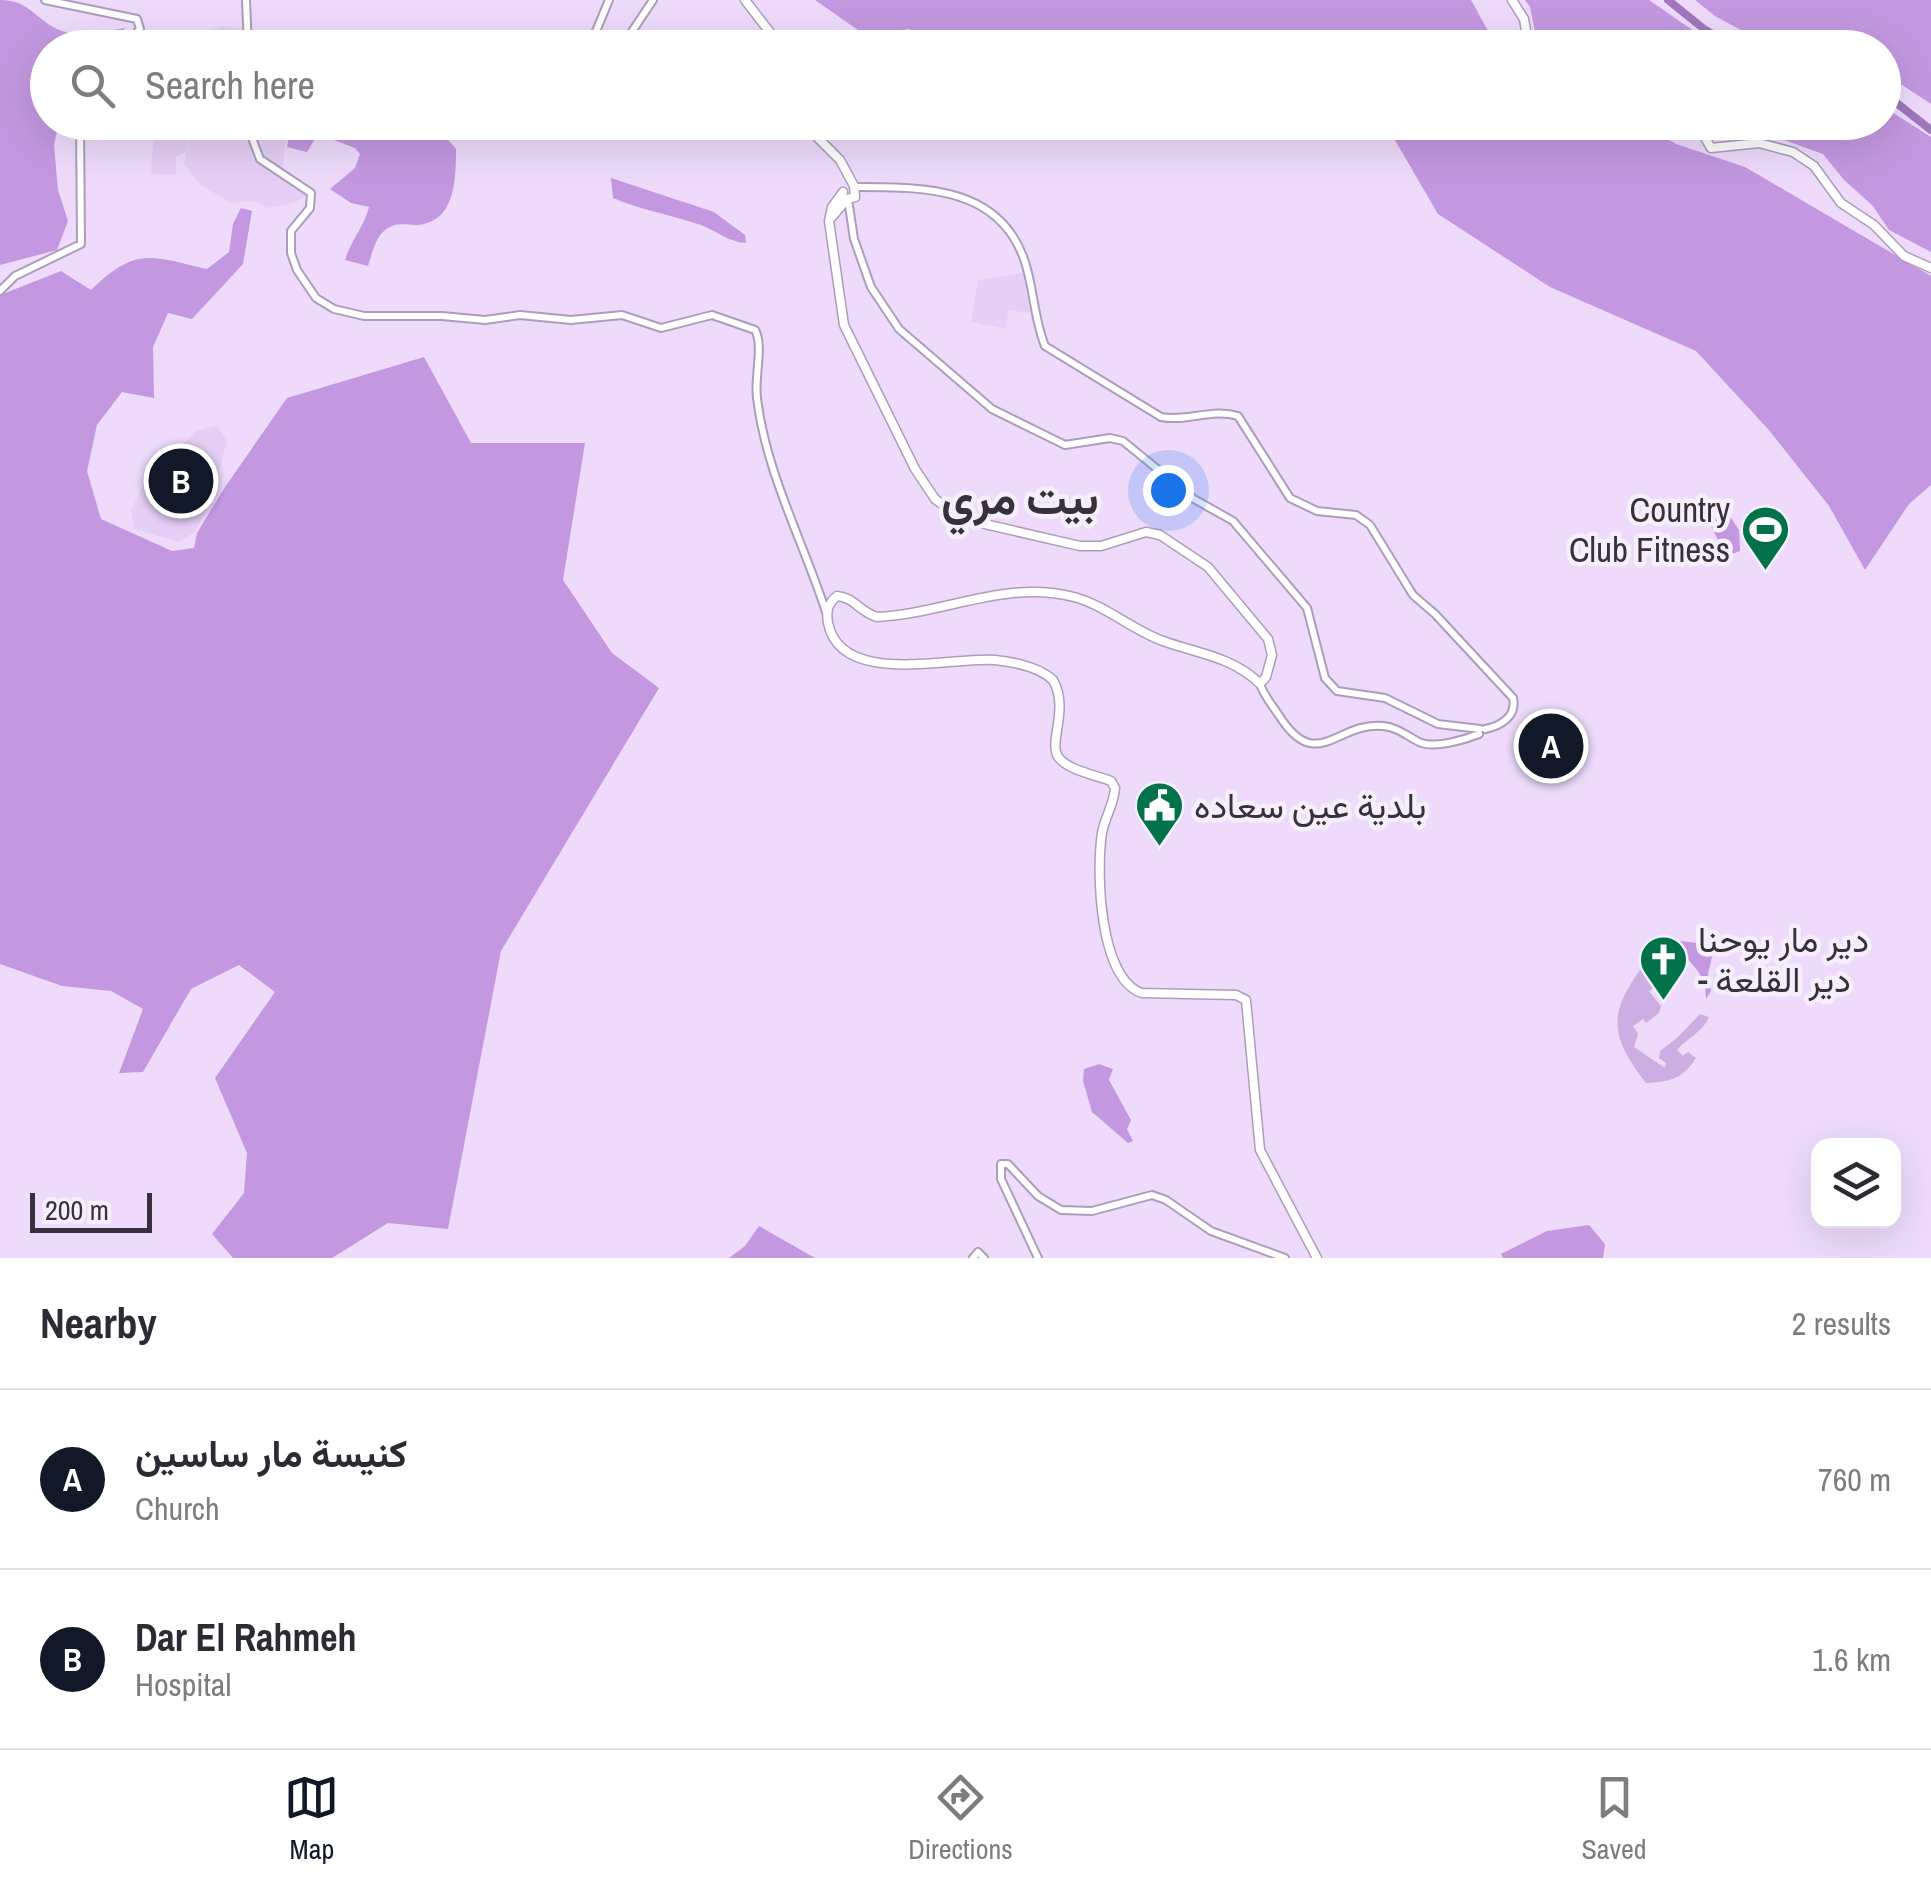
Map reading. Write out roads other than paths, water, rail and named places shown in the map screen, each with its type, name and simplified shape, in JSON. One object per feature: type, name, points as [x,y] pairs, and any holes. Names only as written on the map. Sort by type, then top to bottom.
[{"type":"main road","points":[[744,0],[768,30]]},
{"type":"main road","points":[[1512,0],[1526,30]]},
{"type":"main road","points":[[820,140],[837,156],[850,192],[832,207],[829,221],[844,325],[906,452],[935,498],[946,508],[976,522],[1080,546],[1108,544],[1146,532],[1160,535],[1208,567],[1268,638],[1272,652],[1268,670],[1258,682],[1222,660],[1156,638],[1092,603],[1052,593],[1004,594],[884,617],[865,613],[851,600],[837,596],[827,613],[835,641],[877,662],[905,666],[994,660],[1037,670],[1053,680],[1062,708],[1055,746],[1059,758],[1111,782],[1115,788],[1102,832],[1101,911],[1103,933],[1123,980],[1142,994],[1236,995],[1246,1000],[1260,1150],[1317,1258]]},
{"type":"main road","points":[[1706,140],[1710,147],[1759,143],[1808,160],[1841,203],[1874,225],[1904,256],[1931,268]]},
{"type":"street","points":[[45,0],[137,19],[139,30]]},
{"type":"street","points":[[246,0],[247,30]]},
{"type":"street","points":[[596,30],[609,0]]},
{"type":"street","points":[[633,30],[653,0]]},
{"type":"street","points":[[0,291],[15,276],[81,244],[80,140]]},
{"type":"street","points":[[253,140],[260,159],[311,193],[312,204],[296,222],[290,248],[297,270],[317,300],[334,309],[381,317],[460,316],[485,320],[520,316],[571,320],[626,316],[661,328],[712,314],[755,330],[760,344],[755,375],[757,401],[772,461],[827,613]]},
{"type":"street","points":[[1258,682],[1286,727],[1312,744],[1327,743],[1372,726],[1388,726],[1427,744],[1481,731],[1501,723],[1512,713],[1513,698],[1413,595],[1370,525],[1356,515],[1317,511],[1293,502],[1238,416],[1225,412],[1161,418],[1045,346],[1020,250],[983,206],[941,191],[870,186],[850,192],[851,220],[870,287],[884,311],[898,329],[985,404],[1064,446],[1110,438],[1124,441],[1194,500],[1240,527],[1308,608],[1325,678],[1334,689],[1344,694],[1385,698],[1434,723],[1481,731]]},
{"type":"street","points":[[1038,1258],[1001,1179],[1001,1164],[1008,1164],[1038,1196],[1061,1210],[1092,1211],[1152,1195],[1221,1236],[1285,1258]]},
{"type":"street","points":[[973,1258],[977,1252],[984,1258]]},
{"type":"waterway","points":[[1668,0],[1706,30]]},
{"type":"waterway","points":[[1901,106],[1931,130]]},
{"type":"place","name":"Dar El Rahmeh","points":[[181,481]]},
{"type":"place","name":"Country Club Fitness","points":[[1765,572]]},
{"type":"place","name":"كنيسة مار ساسين","points":[[1551,746]]},
{"type":"place","name":"بلدية عين سعاده","points":[[1159,848]]},
{"type":"place","name":"دير مار يوحنا - دير القلعة","points":[[1663,1002]]},
{"type":"district","name":"بيت مري","points":[[1020,498]]}]
